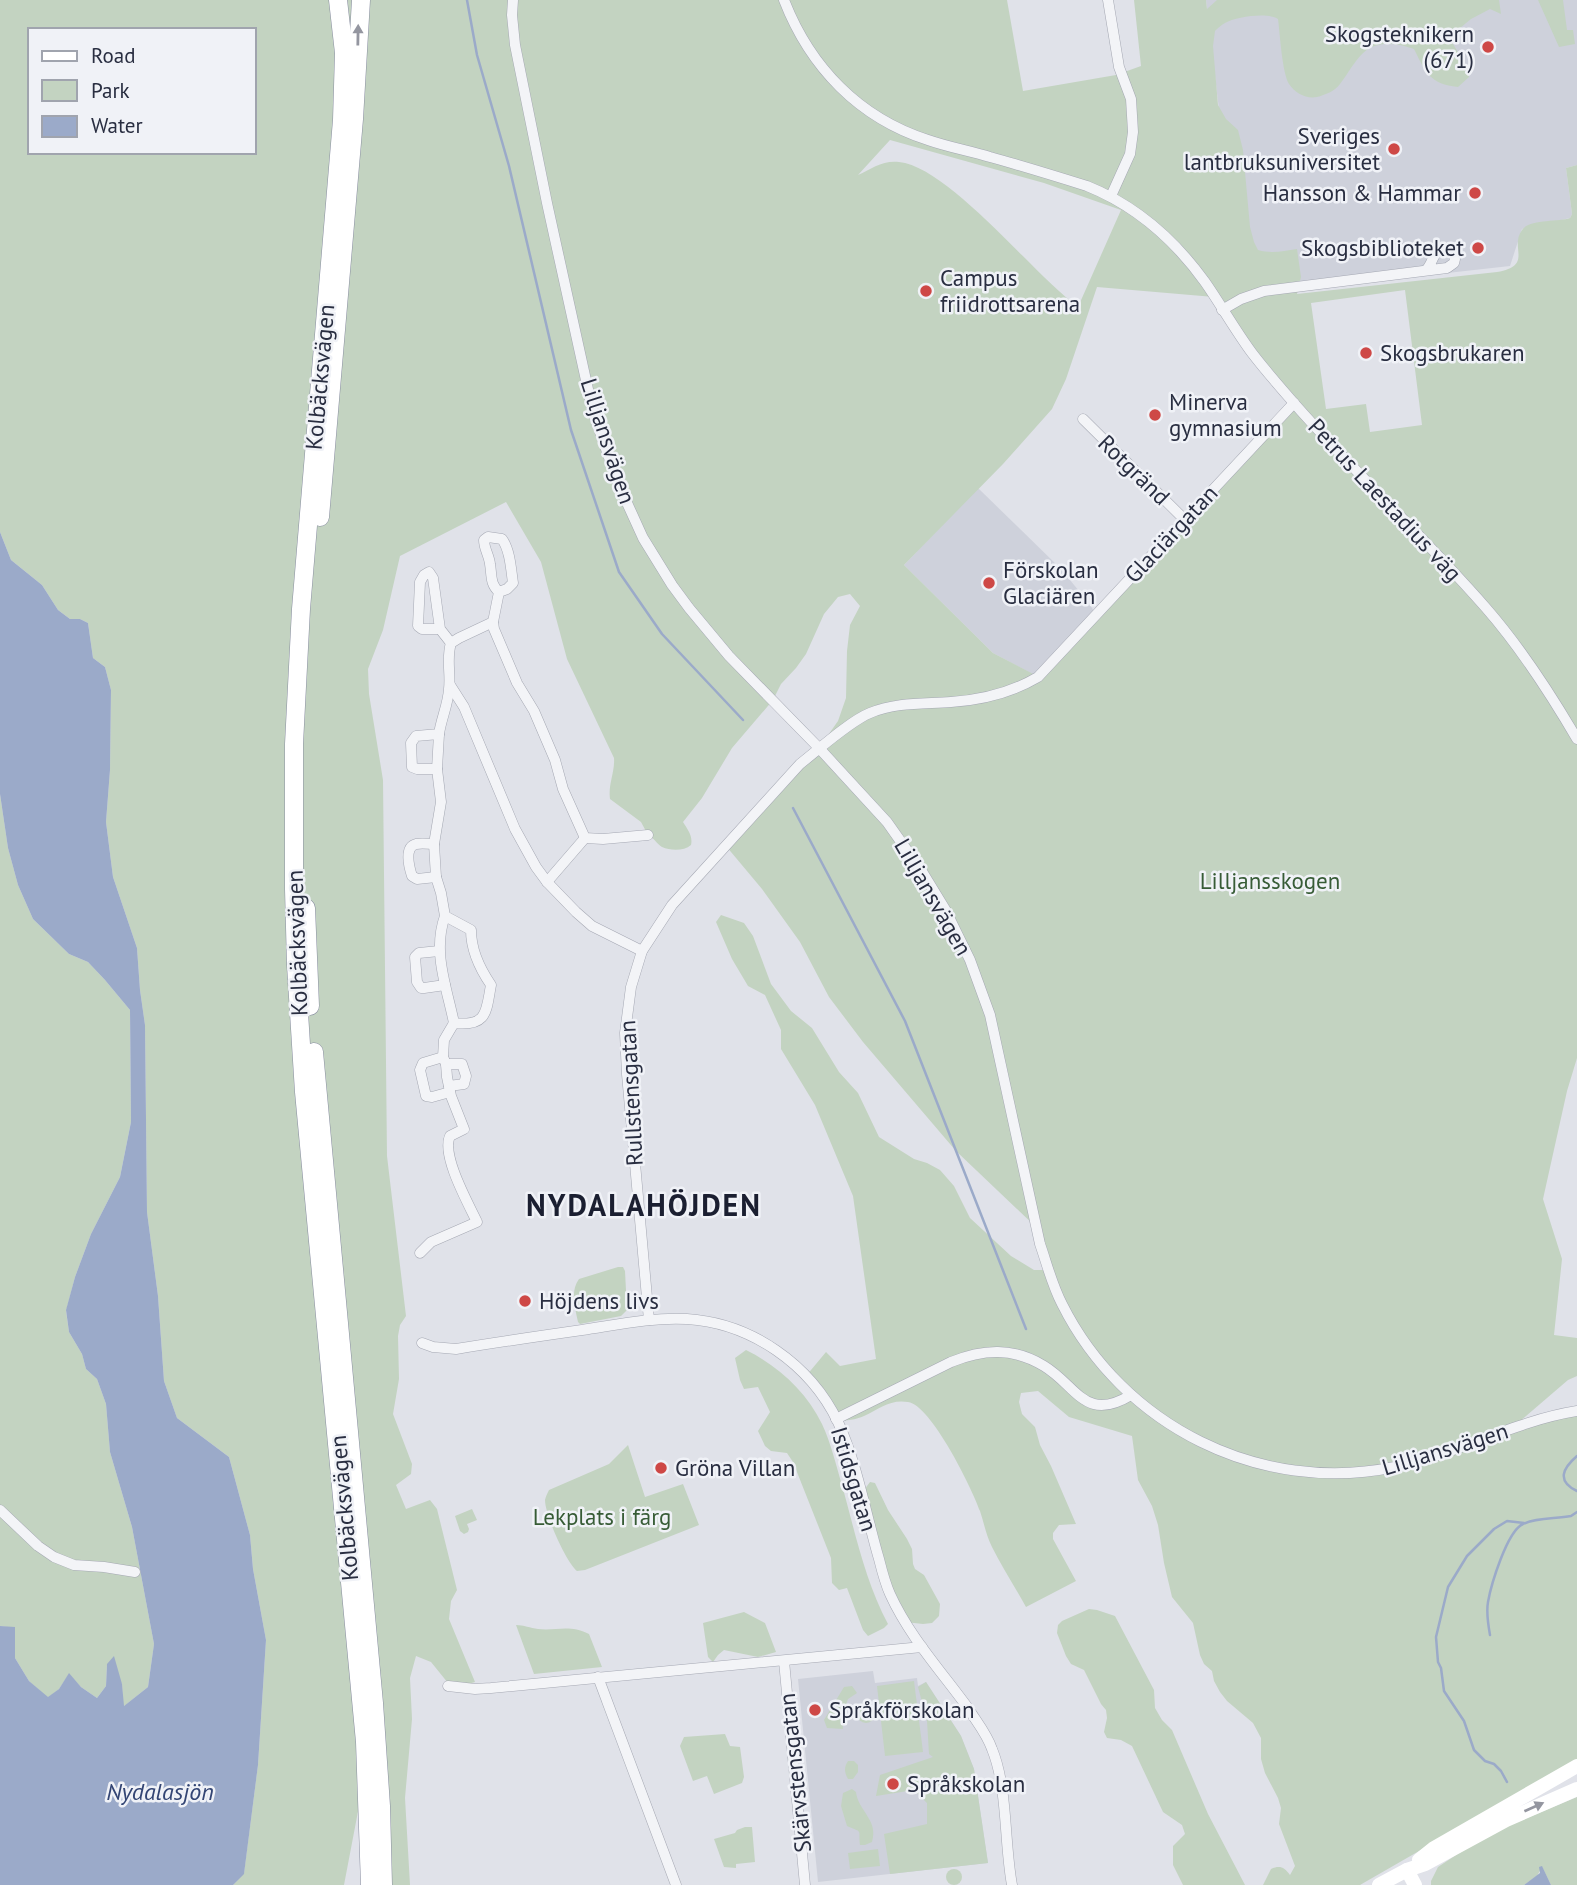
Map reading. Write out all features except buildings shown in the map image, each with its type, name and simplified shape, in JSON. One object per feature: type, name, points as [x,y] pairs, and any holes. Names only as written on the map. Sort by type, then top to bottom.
[{"type":"highway","name":"Kolbäcksvägen","points":[[338,0],[344,38],[345,70],[299,634],[294,744],[294,889],[304,1092],[365,1742],[370,1885]]},
{"type":"highway","name":"Kolbäcksvägen","points":[[360,0],[354,119],[312,611],[306,745],[306,889],[315,1066],[374,1703],[383,1885]]},
{"type":"street","name":"Lilljansvägen","points":[[513,0],[515,45],[542,181],[593,412],[618,483],[643,538],[689,608],[729,656],[866,798],[903,843],[959,935],[990,1015],[1040,1244],[1054,1287],[1085,1343],[1131,1395],[1171,1425],[1231,1455],[1270,1466],[1330,1473],[1374,1471],[1427,1458],[1548,1417],[1577,1411]]},
{"type":"street","name":"Petrus Laestadius väg","points":[[784,0],[804,43],[824,72],[846,93],[891,125],[928,140],[1087,186],[1111,196],[1145,218],[1173,243],[1205,283],[1253,354],[1294,403],[1488,610],[1544,686],[1577,739]]},
{"type":"street","points":[[1108,0],[1119,67],[1131,99],[1133,132],[1130,154],[1111,196]]},
{"type":"street","points":[[1222,310],[1241,299],[1264,291],[1427,269]]},
{"type":"street","name":"Glaciärgatan","points":[[819,748],[867,713],[887,707],[975,700],[1011,691],[1038,677],[1294,403]]},
{"type":"street","name":"Rotgränd","points":[[1083,419],[1185,520]]},
{"type":"street","points":[[499,592],[513,585],[507,546],[502,539],[488,537],[484,540],[484,546],[492,582],[499,592],[493,622],[517,683],[534,711],[555,760],[563,789],[585,838]]},
{"type":"street","points":[[420,1253],[431,1242],[477,1222],[448,1153],[447,1140],[453,1133],[464,1129],[450,1089],[445,1061],[444,1040],[454,1023],[439,951],[440,932],[445,916],[436,877],[435,844],[441,802],[437,769],[439,734],[448,703],[451,643],[440,629],[433,578],[429,572],[420,582],[418,626],[422,629],[440,629]]},
{"type":"street","points":[[451,643],[493,622]]},
{"type":"street","points":[[450,685],[464,707],[515,830],[547,882],[592,926],[642,951]]},
{"type":"street","points":[[437,769],[412,767],[411,743],[416,736],[439,734]]},
{"type":"street","name":"Rullstensgatan","points":[[649,1320],[625,1033],[628,1000],[642,951],[672,905],[800,764],[819,748]]},
{"type":"street","points":[[585,838],[648,835]]},
{"type":"street","points":[[547,882],[585,838]]},
{"type":"street","points":[[435,844],[413,845],[409,851],[412,876],[436,877]]},
{"type":"street","points":[[445,916],[471,930],[474,950],[491,985],[481,1020],[468,1024],[454,1023]]},
{"type":"street","points":[[439,951],[419,953],[415,957],[417,982],[421,988],[445,985]]},
{"type":"street","points":[[445,1061],[464,1065],[464,1084],[450,1089],[432,1097],[426,1096],[420,1070],[423,1063],[445,1061]]},
{"type":"street","name":"Istidsgatan","points":[[422,1343],[456,1349],[649,1320],[684,1318],[735,1329],[772,1347],[789,1359],[820,1393],[847,1444],[889,1593],[905,1622],[977,1721],[992,1748],[1001,1788],[1012,1885]]},
{"type":"street","points":[[836,1419],[951,1362],[970,1354],[988,1351],[1008,1352],[1045,1367],[1088,1402],[1113,1405],[1131,1395]]},
{"type":"street","points":[[0,1510],[38,1546],[54,1557],[74,1565],[135,1572]]},
{"type":"street","points":[[448,1686],[475,1689],[922,1647]]},
{"type":"street","name":"Skärvstensgatan","points":[[784,1661],[805,1885]]},
{"type":"street","points":[[598,1677],[676,1885]]},
{"type":"street","points":[[1407,1870],[1434,1848],[1577,1766]]},
{"type":"street","points":[[1379,1885],[1434,1860],[1506,1820],[1577,1789]]},
{"type":"street","points":[[1407,1870],[1415,1885]]},
{"type":"shaded area","name":"Sveriges lantbruksuniversitet","points":[[1206,0],[1577,0],[1577,165],[1566,168],[1572,214],[1570,218],[1522,229],[1510,266],[1251,295],[1239,278]]},
{"type":"shaded area","points":[[978,488],[1060,568],[1096,615],[1038,677],[993,653],[904,565]]},
{"type":"shaded area","name":"Språkskolan","points":[[873,1671],[875,1683],[917,1678],[918,1686],[926,1682],[961,1736],[974,1769],[988,1863],[818,1882],[798,1679]]},
{"type":"green space","name":"Lilljansskogen","points":[[0,0],[1007,0],[1023,91],[1116,75],[1141,66],[1134,0],[1206,0],[1207,9],[1217,0],[1499,0],[1501,14],[1490,9],[1471,19],[1449,37],[1469,71],[1469,77],[1458,87],[1441,83],[1430,76],[1414,49],[1388,44],[1377,45],[1362,54],[1333,91],[1317,97],[1305,96],[1289,84],[1283,62],[1278,19],[1273,17],[1244,17],[1230,21],[1215,31],[1213,46],[1218,105],[1226,119],[1238,130],[1243,150],[1250,227],[1254,242],[1258,250],[1263,251],[1297,249],[1301,277],[1297,294],[1508,269],[1518,260],[1519,237],[1526,226],[1570,218],[1572,214],[1566,168],[1577,165],[1577,1058],[1543,1199],[1562,1259],[1554,1335],[1577,1338],[1577,1376],[1568,1380],[1512,1428],[1559,1414],[1577,1416],[1577,1760],[1360,1885],[1263,1885],[1271,1869],[1282,1868],[1290,1875],[1295,1866],[1279,1824],[1281,1808],[1278,1798],[1261,1759],[1261,1738],[1253,1723],[1220,1692],[1212,1671],[1204,1664],[1200,1655],[1193,1623],[1172,1597],[1158,1525],[1152,1506],[1138,1480],[1132,1436],[1069,1417],[1038,1391],[1021,1393],[1019,1402],[1022,1414],[1035,1427],[1040,1445],[1076,1524],[1059,1525],[1053,1533],[1053,1539],[1076,1581],[1026,1607],[992,1547],[976,1500],[960,1467],[928,1417],[908,1402],[896,1402],[861,1417],[837,1422],[806,1376],[826,1352],[840,1366],[876,1359],[853,1196],[815,1105],[781,1049],[781,1030],[765,995],[748,986],[732,959],[716,922],[721,915],[744,923],[753,936],[771,984],[791,1011],[812,1028],[839,1072],[858,1093],[879,1137],[914,1159],[940,1170],[954,1186],[970,1218],[1011,1256],[1034,1270],[1048,1270],[1038,1229],[956,1151],[863,1042],[829,997],[800,942],[762,889],[726,846],[819,748],[838,721],[846,698],[850,625],[860,606],[850,594],[838,597],[824,614],[806,654],[781,684],[773,700],[732,748],[702,798],[683,822],[691,836],[691,845],[673,850],[666,848],[648,835],[641,822],[610,799],[614,758],[567,659],[541,562],[506,502],[400,556],[383,630],[368,669],[369,694],[383,780],[387,1156],[406,1316],[400,1325],[398,1336],[399,1379],[393,1414],[412,1464],[411,1474],[396,1485],[406,1509],[430,1500],[437,1509],[457,1590],[451,1601],[449,1619],[475,1682],[465,1685],[448,1683],[431,1662],[416,1656],[410,1678],[412,1719],[405,1798],[410,1885],[390,1885],[368,1759],[344,1885],[233,1885],[244,1873],[258,1765],[266,1640],[253,1569],[250,1535],[229,1457],[177,1418],[164,1381],[158,1296],[147,1212],[145,1025],[137,948],[113,877],[106,822],[111,690],[105,667],[93,658],[88,623],[80,619],[70,619],[58,610],[42,585],[11,560],[0,532]],"holes":[[[890,140],[1044,183],[1121,210],[1078,307],[966,202],[942,182],[919,168],[888,162],[858,175]],[[1097,287],[1214,297],[1294,403],[1039,677],[993,653],[904,565],[1003,464],[1052,409],[1066,379]],[[1405,290],[1422,425],[1370,432],[1366,404],[1326,409],[1311,303]]]},
{"type":"green space","points":[[1538,0],[1563,0],[1567,30],[1573,30],[1575,44],[1559,47]]},
{"type":"green space","points":[[0,794],[8,848],[18,885],[33,919],[69,954],[88,962],[130,1010],[131,1122],[120,1177],[91,1234],[66,1311],[69,1332],[82,1354],[86,1369],[97,1379],[106,1404],[110,1452],[132,1527],[154,1644],[148,1687],[123,1707],[122,1684],[107,1664],[106,1686],[97,1698],[69,1674],[59,1689],[48,1698],[29,1681],[15,1658],[15,1628],[0,1626]]},
{"type":"green space","points":[[623,1267],[625,1271],[627,1310],[621,1316],[580,1324],[574,1300],[579,1279]]},
{"type":"green space","points":[[746,1350],[769,1364],[799,1390],[825,1431],[867,1574],[888,1624],[868,1636],[863,1630],[847,1588],[839,1590],[832,1583],[831,1558],[793,1462],[787,1453],[771,1451],[765,1446],[758,1431],[770,1412],[758,1387],[744,1389],[740,1380],[735,1358]]},
{"type":"green space","name":"Lekplats i färg","points":[[628,1445],[645,1497],[683,1484],[699,1525],[577,1571],[567,1558],[552,1527],[545,1500],[549,1490],[609,1464]]},
{"type":"green space","points":[[870,1482],[875,1483],[888,1510],[907,1539],[912,1549],[915,1569],[924,1575],[940,1604],[939,1616],[932,1623],[905,1622],[897,1609],[861,1494]]},
{"type":"green space","points":[[472,1509],[477,1520],[467,1524],[469,1529],[464,1534],[460,1531],[455,1516]]},
{"type":"green space","points":[[1089,1609],[1115,1616],[1154,1690],[1155,1708],[1172,1730],[1208,1814],[1245,1885],[1183,1885],[1173,1865],[1173,1846],[1185,1834],[1182,1825],[1163,1812],[1132,1746],[1121,1740],[1107,1738],[1104,1732],[1106,1710],[1084,1670],[1071,1664],[1057,1633],[1058,1625],[1062,1621]]},
{"type":"green space","points":[[744,1612],[765,1623],[776,1652],[758,1657],[724,1650],[713,1662],[708,1657],[703,1623]]},
{"type":"green space","points":[[516,1625],[538,1629],[575,1629],[589,1634],[602,1667],[534,1674]]},
{"type":"green space","points":[[914,1681],[923,1752],[885,1756],[877,1686]]},
{"type":"green space","points":[[926,1682],[961,1736],[974,1769],[988,1863],[890,1874],[884,1834],[927,1824],[927,1803],[914,1790],[876,1796],[880,1775],[933,1757],[929,1754],[927,1721],[918,1687]]},
{"type":"green space","points":[[852,1686],[857,1693],[848,1699],[842,1716],[843,1729],[827,1728],[824,1720],[844,1687]]},
{"type":"green space","points":[[866,1705],[872,1708],[875,1714],[872,1720],[866,1723],[860,1720],[857,1714],[860,1708]]},
{"type":"green space","points":[[725,1734],[730,1746],[740,1747],[744,1777],[742,1783],[714,1794],[707,1776],[693,1781],[680,1746],[684,1737]]},
{"type":"green space","points":[[848,1761],[854,1761],[858,1765],[858,1772],[853,1779],[848,1779],[846,1774]]},
{"type":"green space","points":[[852,1789],[873,1828],[872,1842],[865,1845],[860,1845],[858,1831],[847,1826],[841,1806],[843,1793]]},
{"type":"green space","points":[[1577,1797],[1577,1885],[1551,1885],[1542,1867],[1537,1876],[1524,1885],[1431,1885],[1438,1867],[1459,1853],[1508,1826]]},
{"type":"green space","points":[[745,1827],[752,1827],[755,1862],[736,1864],[736,1868],[724,1867],[714,1839]]},
{"type":"green space","points":[[878,1849],[880,1866],[850,1869],[848,1853]]},
{"type":"green space","points":[[954,1869],[960,1871],[960,1883],[954,1885],[948,1883],[946,1877],[948,1871]]},
{"type":"water","name":"Nydalasjön","points":[[0,532],[11,560],[42,585],[58,610],[70,619],[80,619],[88,623],[93,658],[105,667],[111,690],[106,822],[113,877],[137,948],[145,1025],[147,1212],[158,1296],[164,1381],[177,1418],[229,1457],[250,1535],[253,1569],[266,1640],[258,1765],[244,1874],[233,1885],[0,1885],[0,1626],[15,1627],[15,1658],[29,1681],[48,1697],[59,1689],[69,1673],[81,1687],[97,1698],[106,1686],[107,1664],[114,1656],[122,1684],[124,1706],[148,1687],[154,1644],[132,1527],[110,1452],[106,1404],[97,1379],[86,1369],[82,1354],[69,1332],[66,1310],[91,1234],[120,1177],[131,1122],[130,1010],[88,962],[69,954],[33,919],[18,885],[8,848],[0,794]]},
{"type":"water","points":[[1542,1866],[1551,1885],[1524,1885],[1540,1873],[1539,1867]]},
{"type":"waterway","points":[[467,0],[477,55],[509,166],[571,430],[619,572],[662,634],[743,720]]},
{"type":"waterway","points":[[793,808],[905,1021],[1026,1329]]},
{"type":"waterway","points":[[1577,1456],[1564,1474],[1566,1483],[1577,1491]]},
{"type":"waterway","points":[[1490,1635],[1487,1610],[1490,1594],[1511,1537],[1528,1522],[1571,1516],[1577,1512]]},
{"type":"waterway","points":[[1507,1782],[1494,1764],[1485,1761],[1474,1750],[1464,1721],[1444,1691],[1436,1637],[1448,1587],[1467,1556],[1494,1529],[1507,1521],[1524,1523]]},
{"type":"place","name":"Skogsteknikern (671)","points":[[1488,47]]},
{"type":"place","name":"Sveriges lantbruksuniversitet","points":[[1394,149]]},
{"type":"place","name":"Hansson & Hammar","points":[[1475,193]]},
{"type":"place","name":"Skogsbiblioteket","points":[[1478,248]]},
{"type":"place","name":"Campus friidrottsarena","points":[[926,291]]},
{"type":"place","name":"Skogsbrukaren","points":[[1366,353]]},
{"type":"place","name":"Minerva gymnasium","points":[[1155,415]]},
{"type":"place","name":"Förskolan Glaciären","points":[[989,583]]},
{"type":"place","name":"Höjdens livs","points":[[525,1301]]},
{"type":"place","name":"Gröna Villan","points":[[661,1468]]},
{"type":"place","name":"Språkförskolan","points":[[815,1710]]},
{"type":"place","name":"Språkskolan","points":[[893,1784]]},
{"type":"district","name":"NYDALAHÖJDEN","points":[[644,1206]]}]
